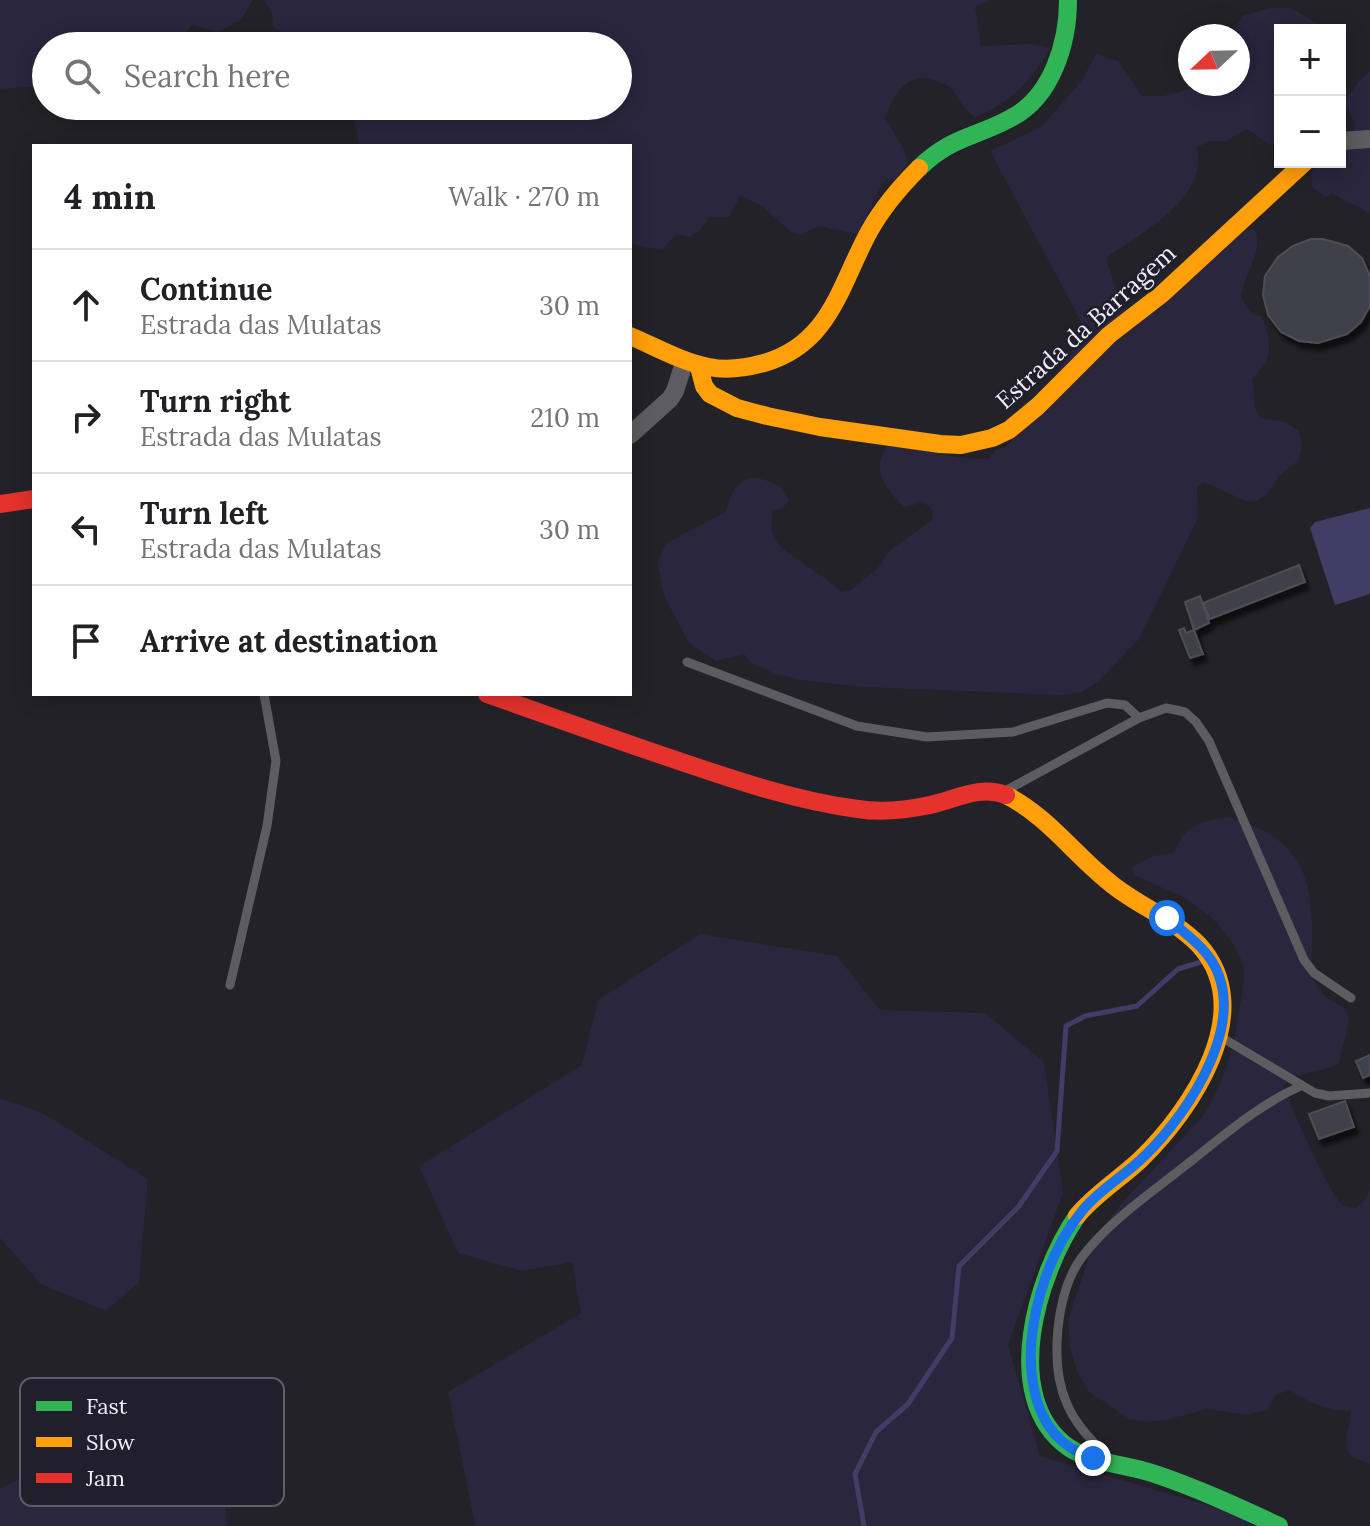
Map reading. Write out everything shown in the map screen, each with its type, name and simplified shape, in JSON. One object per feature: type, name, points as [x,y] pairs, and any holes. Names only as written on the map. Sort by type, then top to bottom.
[{"type":"street","points":[[632,337],[692,364],[739,369],[769,361],[794,349],[819,330],[878,218],[903,185],[950,143],[1011,120],[1024,112],[1036,98],[1063,48],[1068,26],[1068,0]]},
{"type":"street","points":[[1346,141],[1370,139]]},
{"type":"street","name":"Estrada da Barragem","points":[[692,364],[710,394],[737,408],[767,416],[940,444],[961,445],[992,438],[1009,430],[1038,406],[1109,335],[1162,294],[1193,262],[1298,168]]},
{"type":"street","points":[[632,433],[670,399],[692,364]]},
{"type":"street","points":[[0,504],[32,499]]},
{"type":"street","points":[[493,696],[796,799],[868,811],[933,804],[965,793],[1002,793],[1032,813],[1103,878],[1148,910],[1167,918],[1192,938],[1219,974],[1223,993],[1220,1036],[1212,1061],[1168,1129],[1138,1162],[1084,1208],[1070,1227],[1039,1299],[1030,1352],[1031,1375],[1042,1418],[1074,1452],[1142,1470],[1203,1491],[1279,1526]]},
{"type":"lane","points":[[687,662],[857,726],[927,737],[1013,732],[1107,703],[1125,705],[1139,718]]},
{"type":"lane","points":[[230,985],[267,826],[276,761],[264,696]]},
{"type":"lane","points":[[1002,793],[1139,718],[1166,708],[1185,712],[1209,741],[1304,960],[1314,973],[1351,998]]},
{"type":"lane","points":[[1220,1036],[1315,1093],[1329,1096],[1370,1093]]},
{"type":"lane","points":[[1114,1463],[1085,1434],[1067,1403],[1059,1374],[1058,1332],[1065,1286],[1082,1257],[1129,1209],[1262,1106],[1301,1086]]},
{"type":"shaded area","points":[[0,0],[253,0],[241,20],[218,32],[192,25],[186,32],[32,32],[32,87],[0,89]]},
{"type":"shaded area","points":[[264,0],[989,0],[975,7],[981,46],[1030,44],[1050,48],[1019,90],[975,117],[951,88],[933,80],[916,79],[902,88],[885,118],[905,151],[908,163],[896,179],[886,179],[880,187],[860,235],[818,226],[800,235],[791,232],[764,208],[741,195],[729,217],[709,217],[700,230],[690,237],[677,234],[663,249],[632,244],[632,144],[360,144],[354,120],[632,120],[632,32],[280,32],[273,27],[272,12]]},
{"type":"shaded area","points":[[1270,8],[1292,8],[1317,24],[1274,24],[1274,144],[1270,145],[1247,129],[1226,141],[1211,141],[1197,147],[1198,166],[1186,194],[1161,219],[1106,258],[1122,307],[1154,312],[1246,227],[1255,230],[1257,247],[1241,298],[1252,314],[1262,317],[1268,335],[1267,357],[1252,379],[1256,411],[1260,418],[1285,422],[1299,431],[1302,445],[1299,460],[1280,475],[1265,496],[1254,502],[1203,482],[1197,487],[1198,518],[1139,639],[1098,682],[1081,692],[1061,695],[863,687],[802,680],[775,674],[750,662],[744,654],[716,661],[689,643],[665,598],[657,563],[666,543],[726,512],[734,491],[745,480],[761,479],[782,488],[789,501],[782,509],[773,511],[772,526],[776,541],[841,592],[851,590],[878,568],[888,552],[933,519],[932,509],[920,500],[904,507],[885,484],[881,476],[881,460],[891,443],[951,456],[988,459],[996,449],[1005,448],[1023,428],[1085,329],[990,151],[1041,127],[1081,82],[1096,54],[1118,61],[1142,96],[1178,92],[1178,96],[1250,96],[1250,24],[1237,24],[1242,16]]},
{"type":"shaded area","points":[[1370,71],[1370,214],[1332,193],[1326,197],[1312,187],[1312,172],[1316,168],[1346,168],[1346,146],[1350,144],[1355,124],[1346,108],[1346,99]]},
{"type":"shaded area","points":[[1370,508],[1370,594],[1335,605],[1310,528],[1315,522]]},
{"type":"shaded area","points":[[1228,817],[1271,835],[1297,861],[1310,897],[1315,980],[1326,996],[1346,1009],[1349,1020],[1339,1063],[1295,1076],[1284,1085],[1310,1148],[1337,1198],[1343,1205],[1356,1208],[1367,1198],[1370,1189],[1370,1463],[1352,1456],[1348,1450],[1346,1444],[1351,1411],[1319,1405],[1289,1390],[1276,1395],[1267,1410],[1247,1415],[1207,1409],[1166,1420],[1148,1422],[1129,1419],[1088,1391],[1077,1372],[1070,1347],[1068,1319],[1096,1237],[1121,1204],[1203,1116],[1216,1093],[1230,1056],[1243,985],[1241,961],[1221,928],[1188,900],[1135,876],[1131,867],[1153,856],[1174,853],[1194,826]]},
{"type":"shaded area","points":[[700,934],[837,956],[880,1010],[985,1013],[1044,1062],[1063,1193],[1008,1345],[1040,1456],[1235,1513],[1253,1526],[475,1526],[448,1392],[581,1313],[572,1262],[522,1271],[458,1253],[419,1166],[582,1065],[598,1000]]},
{"type":"shaded area","points":[[0,1098],[43,1113],[148,1179],[139,1282],[106,1311],[41,1284],[0,1238]]},
{"type":"shaded area","points":[[20,1478],[20,1506],[225,1506],[227,1526],[0,1526],[0,1489]]},
{"type":"building","points":[[1311,239],[1348,246],[1362,258],[1370,276],[1370,306],[1361,322],[1347,334],[1318,343],[1299,341],[1281,332],[1268,315],[1263,295],[1265,276],[1278,257],[1293,246]]},
{"type":"building","points":[[1299,565],[1305,582],[1210,619],[1203,603]]},
{"type":"building","points":[[1200,596],[1209,623],[1194,630],[1185,602]]},
{"type":"building","points":[[1184,628],[1186,633],[1194,630],[1203,654],[1190,658],[1179,630]]},
{"type":"building","points":[[1370,1055],[1370,1075],[1363,1078],[1356,1061]]},
{"type":"building","points":[[1345,1101],[1354,1127],[1319,1139],[1309,1114]]},
{"type":"waterway","points":[[864,1526],[855,1474],[876,1432],[908,1404],[952,1338],[959,1266],[1019,1206],[1057,1151],[1066,1026],[1085,1016],[1137,1006],[1178,969],[1201,962]]},
{"type":"traffic: fast","points":[[919,168],[953,143],[1011,118],[1037,97],[1061,51],[1068,0]]},
{"type":"traffic: fast","points":[[1077,1216],[1049,1269],[1032,1334],[1030,1367],[1035,1398],[1047,1425],[1078,1453],[1171,1479],[1279,1526]]},
{"type":"traffic: slow","points":[[632,337],[679,358],[716,368],[750,366],[787,354],[805,342],[819,327],[831,310],[875,222],[919,168]]},
{"type":"traffic: slow","points":[[699,367],[704,386],[710,394],[737,408],[767,416],[940,444],[961,445],[992,438],[1009,430],[1038,406],[1109,335],[1162,294],[1298,168]]},
{"type":"traffic: slow","points":[[1006,795],[1036,814],[1114,886],[1179,928],[1199,945],[1216,971],[1222,999],[1220,1029],[1211,1058],[1180,1114],[1141,1159],[1077,1216]]},
{"type":"traffic: jam","points":[[0,504],[32,499]]},
{"type":"traffic: jam","points":[[493,696],[721,775],[835,805],[894,810],[930,805],[977,792],[1006,795]]},
{"type":"route","points":[[1093,1458],[1074,1452],[1042,1418],[1031,1375],[1033,1324],[1053,1262],[1070,1227],[1084,1208],[1138,1162],[1168,1129],[1191,1098],[1212,1061],[1220,1036],[1223,993],[1219,974],[1192,938],[1167,918]]}]
